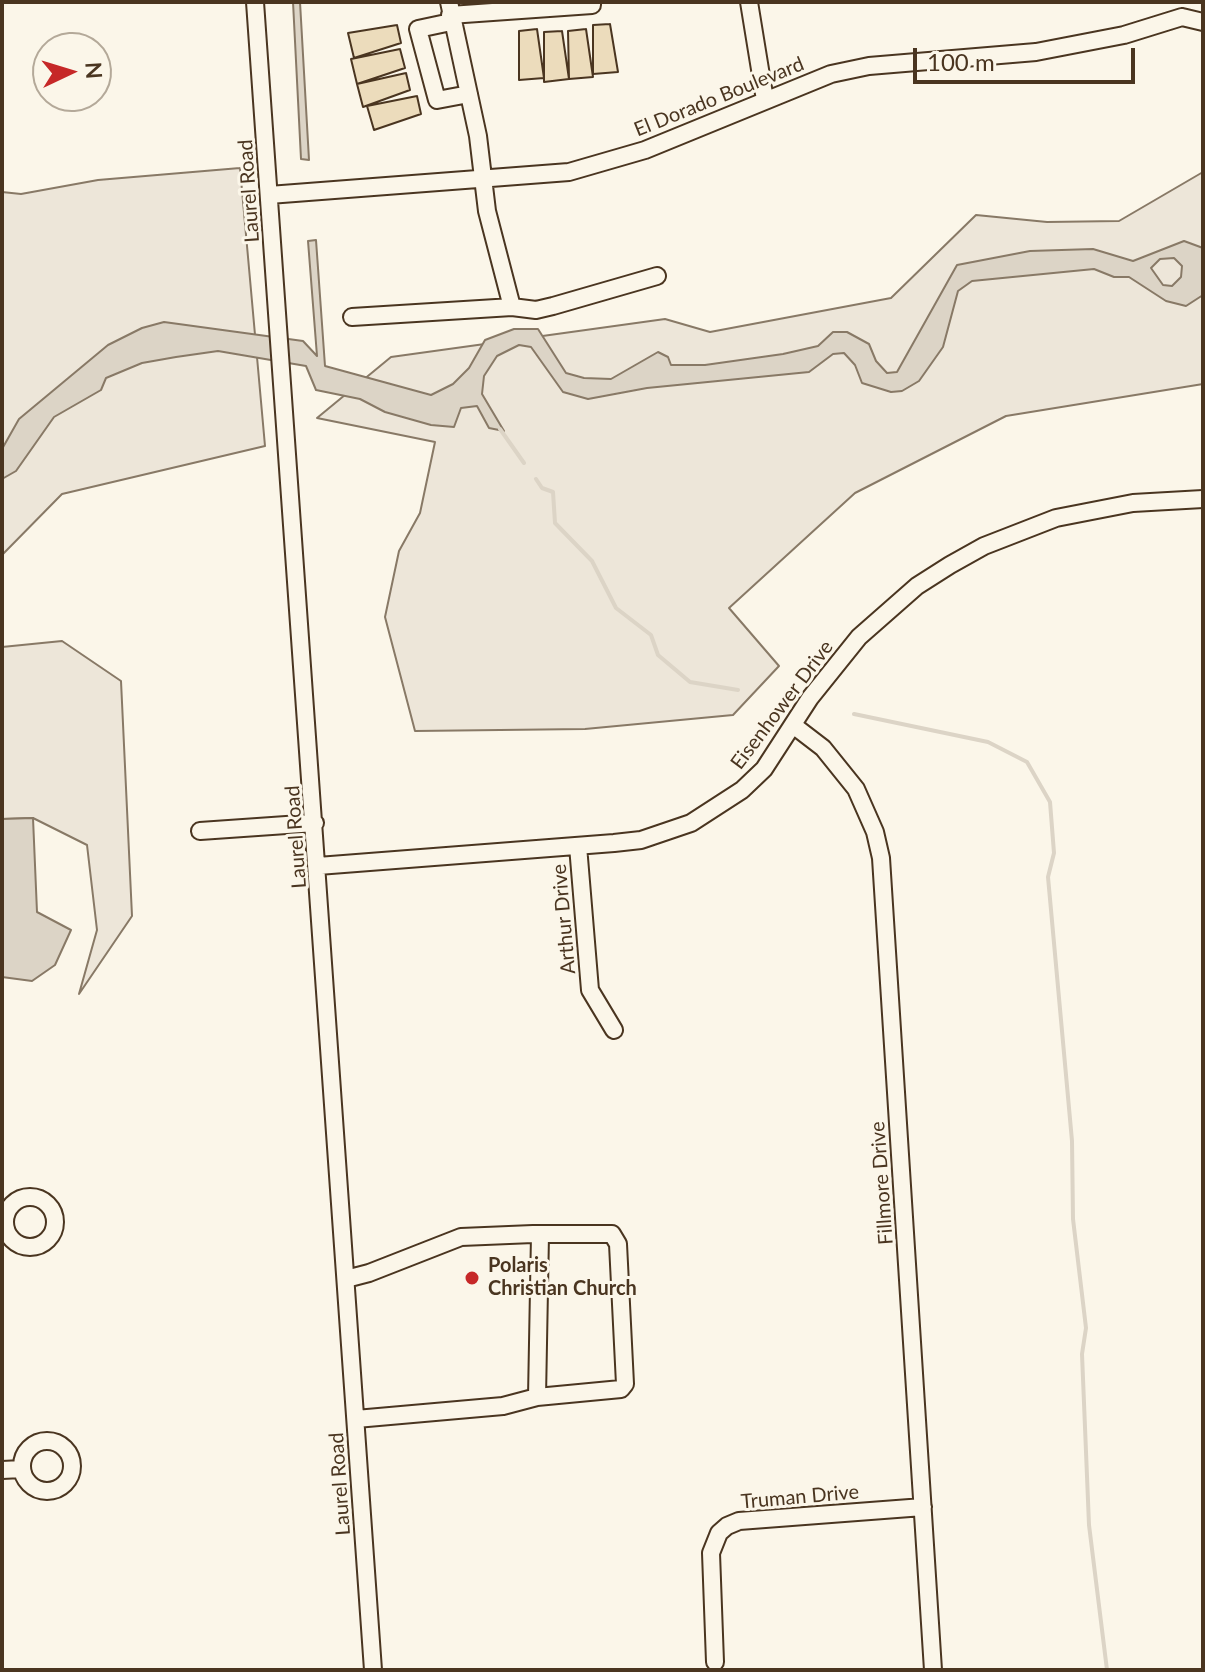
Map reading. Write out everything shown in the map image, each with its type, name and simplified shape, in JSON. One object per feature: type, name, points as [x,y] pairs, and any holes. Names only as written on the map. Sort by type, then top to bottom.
[{"type":"street","name":"Laurel Road","points":[[255,2],[373,1670]]},
{"type":"street","points":[[469,94],[437,100],[418,29],[450,13],[592,5],[592,2]]},
{"type":"street","points":[[749,2],[765,100]]},
{"type":"street","points":[[1193,2],[1182,17],[1203,22]]},
{"type":"street","points":[[450,13],[512,307]]},
{"type":"street","name":"El Dorado Boulevard","points":[[269,195],[555,174],[607,163],[831,74],[869,66],[1036,52],[1124,35],[1182,17]]},
{"type":"street","points":[[352,317],[512,307],[536,310],[657,276]]},
{"type":"street","name":"Eisenhower Drive","points":[[318,866],[578,846],[641,840],[666,833],[718,808],[764,769],[833,666],[887,611],[928,579],[984,546],[1020,530],[1094,509],[1203,499]]},
{"type":"street","name":"Fillmore Drive","points":[[793,725],[823,748],[856,789],[875,832],[881,858],[933,1670]]},
{"type":"street","points":[[200,831],[315,823]]},
{"type":"street","name":"Arthur Drive","points":[[578,846],[590,990],[614,1030]]},
{"type":"street","points":[[346,1279],[461,1237],[612,1234],[616,1239],[625,1384],[621,1389],[537,1397],[503,1406],[356,1419]]},
{"type":"street","points":[[537,1397],[540,1235]]},
{"type":"street","points":[[2,1470],[22,1469]]},
{"type":"street","name":"Truman Drive","points":[[715,1662],[711,1553],[719,1533],[727,1526],[739,1521],[923,1507]]},
{"type":"shaded area","points":[[293,2],[300,2],[309,160],[301,159]]},
{"type":"shaded area","points":[[240,168],[265,446],[62,494],[2,555],[2,192],[21,194],[98,180]]},
{"type":"shaded area","points":[[1203,172],[1203,384],[1006,416],[855,493],[729,608],[779,666],[733,715],[585,729],[415,731],[385,617],[399,551],[420,513],[435,442],[317,418],[391,357],[665,319],[710,332],[891,298],[976,215],[1047,222],[1119,221]]},
{"type":"shaded area","points":[[316,240],[325,366],[431,395],[453,384],[469,368],[485,340],[514,329],[538,329],[566,373],[584,378],[611,379],[658,352],[668,357],[671,365],[705,365],[783,354],[818,346],[833,332],[847,332],[869,344],[876,361],[887,373],[897,372],[957,265],[1030,251],[1093,249],[1133,261],[1184,241],[1203,248],[1203,295],[1186,306],[1166,301],[1129,277],[1114,277],[1094,269],[972,281],[958,291],[943,347],[919,381],[902,391],[891,392],[862,383],[855,365],[844,353],[833,354],[809,372],[647,388],[588,399],[563,392],[531,347],[519,345],[497,356],[484,376],[482,394],[504,431],[489,428],[477,406],[461,408],[454,427],[431,425],[385,412],[360,399],[316,390],[306,366],[218,351],[176,357],[142,363],[106,378],[101,390],[54,417],[16,471],[2,479],[2,449],[19,419],[108,345],[142,328],[164,322],[303,341],[317,356],[308,241]],"holes":[[[1174,258],[1182,266],[1181,277],[1172,286],[1163,285],[1151,268],[1160,259]]]},
{"type":"shaded area","points":[[62,641],[121,681],[132,916],[79,994],[97,930],[87,845],[33,818],[2,819],[2,647]]},
{"type":"shaded area","points":[[33,818],[37,912],[71,930],[55,965],[32,981],[2,977],[2,819]]},
{"type":"building","points":[[610,24],[618,72],[593,74],[593,25]]},
{"type":"building","points":[[397,25],[401,43],[354,58],[348,33]]},
{"type":"building","points":[[537,29],[544,78],[519,80],[519,31]]},
{"type":"building","points":[[586,29],[593,77],[569,79],[568,31]]},
{"type":"building","points":[[562,31],[569,79],[544,82],[544,32]]},
{"type":"building","points":[[400,49],[405,68],[357,84],[351,59]]},
{"type":"building","points":[[406,73],[410,90],[363,107],[357,84]]},
{"type":"building","points":[[417,96],[421,114],[374,130],[367,106]]},
{"type":"waterway","points":[[500,429],[524,463]]},
{"type":"waterway","points":[[536,479],[542,488],[553,492],[555,523],[592,561],[616,608],[651,635],[658,655],[690,682],[738,690]]},
{"type":"waterway","points":[[854,714],[988,742],[1027,762],[1050,802],[1054,853],[1048,877],[1072,1141],[1073,1219],[1086,1328],[1082,1354],[1089,1525],[1107,1670]]},
{"type":"place","name":"Polaris Christian Church","points":[[472,1278]]}]
